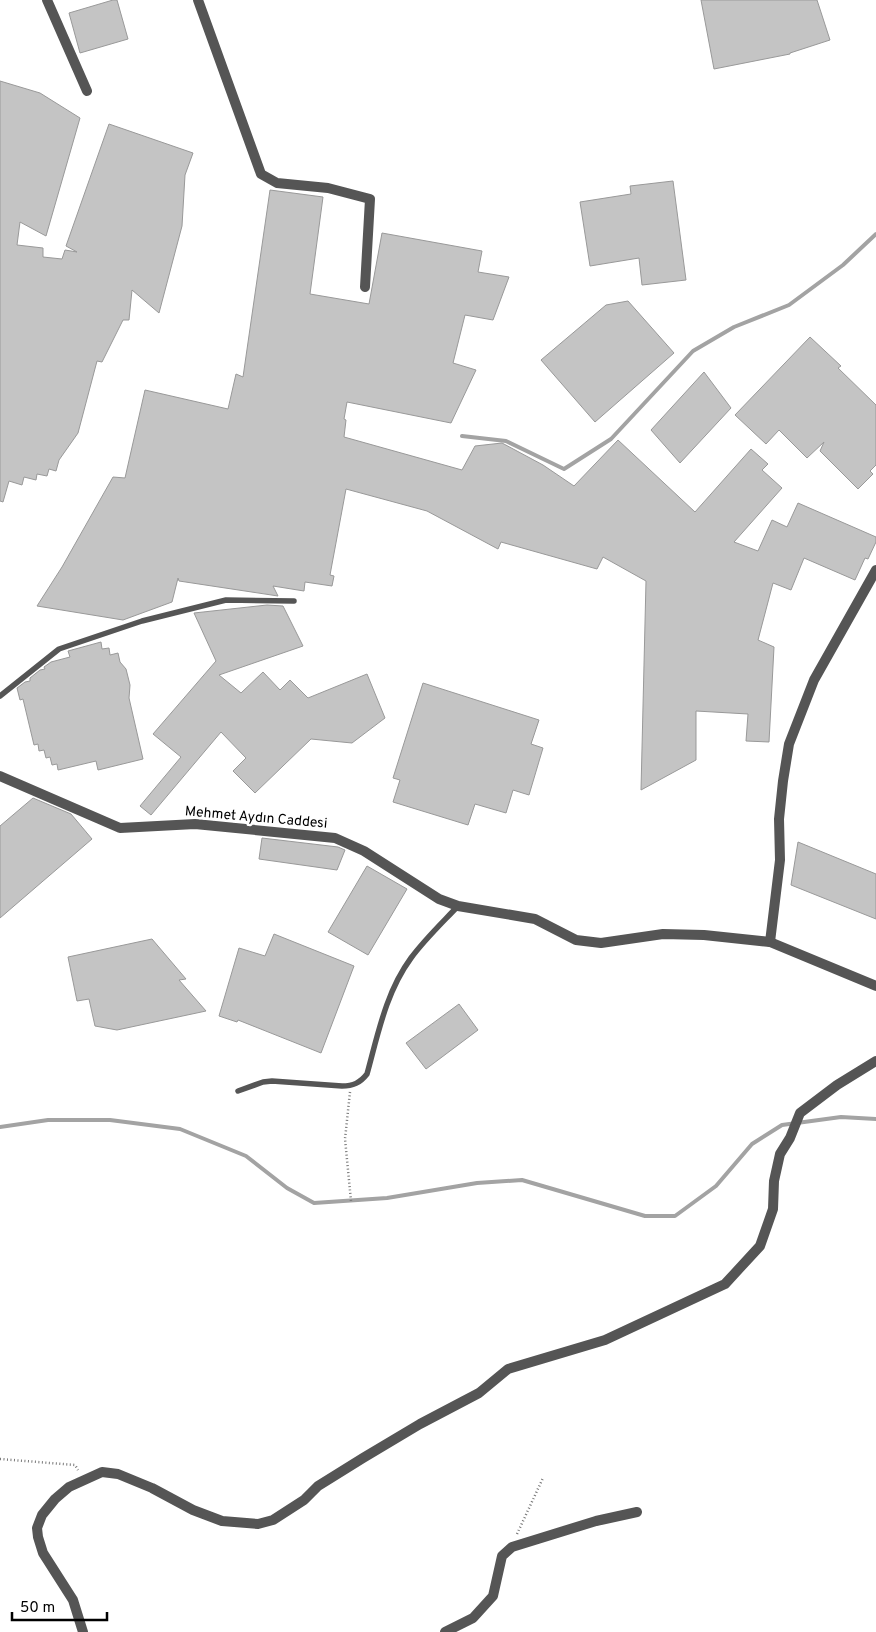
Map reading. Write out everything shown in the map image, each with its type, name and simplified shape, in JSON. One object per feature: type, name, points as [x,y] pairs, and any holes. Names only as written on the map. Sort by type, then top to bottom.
[{"type":"street","points":[[47,0],[88,91]]},
{"type":"street","points":[[198,0],[261,174],[277,183],[328,188],[370,199],[365,287]]},
{"type":"street","points":[[770,942],[780,860],[779,820],[789,744],[814,680],[876,570]]},
{"type":"street","name":"Mehmet Aydın Caddesi","points":[[0,776],[120,828],[132,829],[195,824],[335,838],[364,851],[439,899],[458,906],[535,919],[576,940],[601,943],[662,934],[704,935],[770,942],[876,986]]},
{"type":"street","points":[[83,1632],[73,1600],[43,1553],[37,1528],[42,1515],[55,1499],[69,1487],[102,1472],[118,1474],[152,1488],[192,1510],[222,1522],[258,1524],[273,1520],[304,1500],[318,1486],[363,1458],[420,1424],[479,1393],[508,1369],[606,1340],[725,1284],[760,1246],[773,1209],[774,1181],[780,1154],[790,1138],[800,1113],[837,1085],[876,1061]]},
{"type":"street","points":[[445,1632],[473,1618],[493,1596],[502,1556],[512,1547],[596,1520],[636,1512]]},
{"type":"lane","points":[[0,696],[58,649],[142,621],[226,600],[294,602]]},
{"type":"lane","points":[[238,1091],[263,1082],[272,1081],[351,1086],[364,1079],[367,1074],[380,1022],[397,980],[410,959],[424,942],[458,906]]},
{"type":"path","points":[[351,1086],[345,1139],[351,1201]]},
{"type":"path","points":[[0,1459],[75,1465],[84,1480]]},
{"type":"path","points":[[512,1547],[543,1478]]},
{"type":"building","points":[[117,0],[128,39],[80,53],[69,13]]},
{"type":"building","points":[[701,0],[817,0],[830,40],[790,54],[714,69]]},
{"type":"building","points":[[0,81],[40,93],[80,118],[46,236],[20,222],[17,245],[43,248],[43,257],[62,259],[65,250],[77,252],[66,246],[109,124],[193,153],[185,175],[182,226],[159,313],[132,290],[129,320],[123,320],[102,362],[97,361],[78,433],[59,460],[56,471],[49,469],[47,476],[37,474],[36,480],[24,477],[22,485],[9,481],[3,502],[0,501]]},
{"type":"building","points":[[673,181],[686,280],[642,285],[639,258],[590,266],[580,202],[631,194],[630,186]]},
{"type":"building","points":[[270,190],[323,197],[310,294],[369,304],[382,233],[482,251],[478,272],[509,277],[493,320],[465,315],[453,363],[476,370],[451,423],[347,402],[344,419],[346,420],[344,437],[462,470],[475,446],[502,443],[543,465],[574,486],[618,440],[695,512],[751,449],[768,464],[762,470],[782,488],[734,542],[758,551],[772,520],[787,527],[798,503],[876,537],[876,542],[868,559],[865,558],[855,580],[804,558],[791,590],[773,583],[758,640],[774,647],[769,742],[746,741],[748,714],[696,711],[696,760],[641,790],[646,581],[603,557],[597,569],[501,542],[498,549],[427,511],[346,489],[330,575],[334,576],[332,586],[305,582],[304,591],[273,586],[278,596],[179,581],[178,578],[172,602],[123,620],[37,606],[62,567],[113,477],[125,478],[145,390],[228,409],[236,374],[243,377]]},
{"type":"building","points":[[628,301],[674,353],[595,422],[541,360],[606,305]]},
{"type":"building","points":[[810,337],[841,366],[838,368],[876,405],[876,465],[870,471],[873,474],[858,489],[820,451],[824,442],[807,458],[779,430],[766,444],[735,415]]},
{"type":"building","points":[[704,372],[731,408],[680,463],[651,430]]},
{"type":"building","points":[[267,605],[283,606],[303,646],[219,675],[241,693],[263,672],[280,690],[290,680],[308,698],[367,674],[385,718],[352,743],[311,739],[255,793],[233,771],[246,758],[221,732],[151,815],[140,806],[181,757],[153,734],[216,661],[194,613]]},
{"type":"building","points":[[101,642],[102,649],[109,648],[110,655],[118,653],[120,662],[126,669],[130,685],[129,698],[143,759],[98,770],[96,761],[58,770],[57,764],[52,765],[50,757],[46,758],[44,750],[39,751],[38,744],[34,745],[23,699],[20,700],[17,688],[30,681],[30,678],[40,670],[45,669],[44,667],[51,662],[70,657],[68,651]]},
{"type":"building","points":[[423,683],[539,720],[531,744],[543,748],[529,795],[513,790],[506,813],[475,804],[468,825],[393,802],[400,780],[393,778]]},
{"type":"building","points":[[33,798],[71,814],[92,839],[0,918],[0,826]]},
{"type":"building","points":[[262,838],[338,847],[345,850],[337,870],[259,859]]},
{"type":"building","points":[[798,842],[876,874],[876,919],[791,885]]},
{"type":"building","points":[[367,866],[407,889],[368,955],[328,932]]},
{"type":"building","points":[[274,934],[354,966],[321,1053],[238,1020],[237,1022],[219,1016],[239,948],[265,956]]},
{"type":"building","points":[[152,939],[186,979],[179,980],[206,1011],[117,1030],[95,1026],[89,999],[77,1001],[68,957]]},
{"type":"building","points":[[459,1004],[478,1030],[426,1069],[406,1043]]},
{"type":"waterway","points":[[462,436],[506,441],[564,469],[611,439],[693,351],[734,327],[789,305],[843,265],[876,234]]},
{"type":"waterway","points":[[0,1127],[48,1120],[110,1120],[180,1129],[246,1156],[287,1188],[314,1203],[387,1198],[477,1183],[522,1180],[645,1216],[675,1216],[716,1186],[752,1144],[782,1125],[841,1117],[876,1119]]}]
